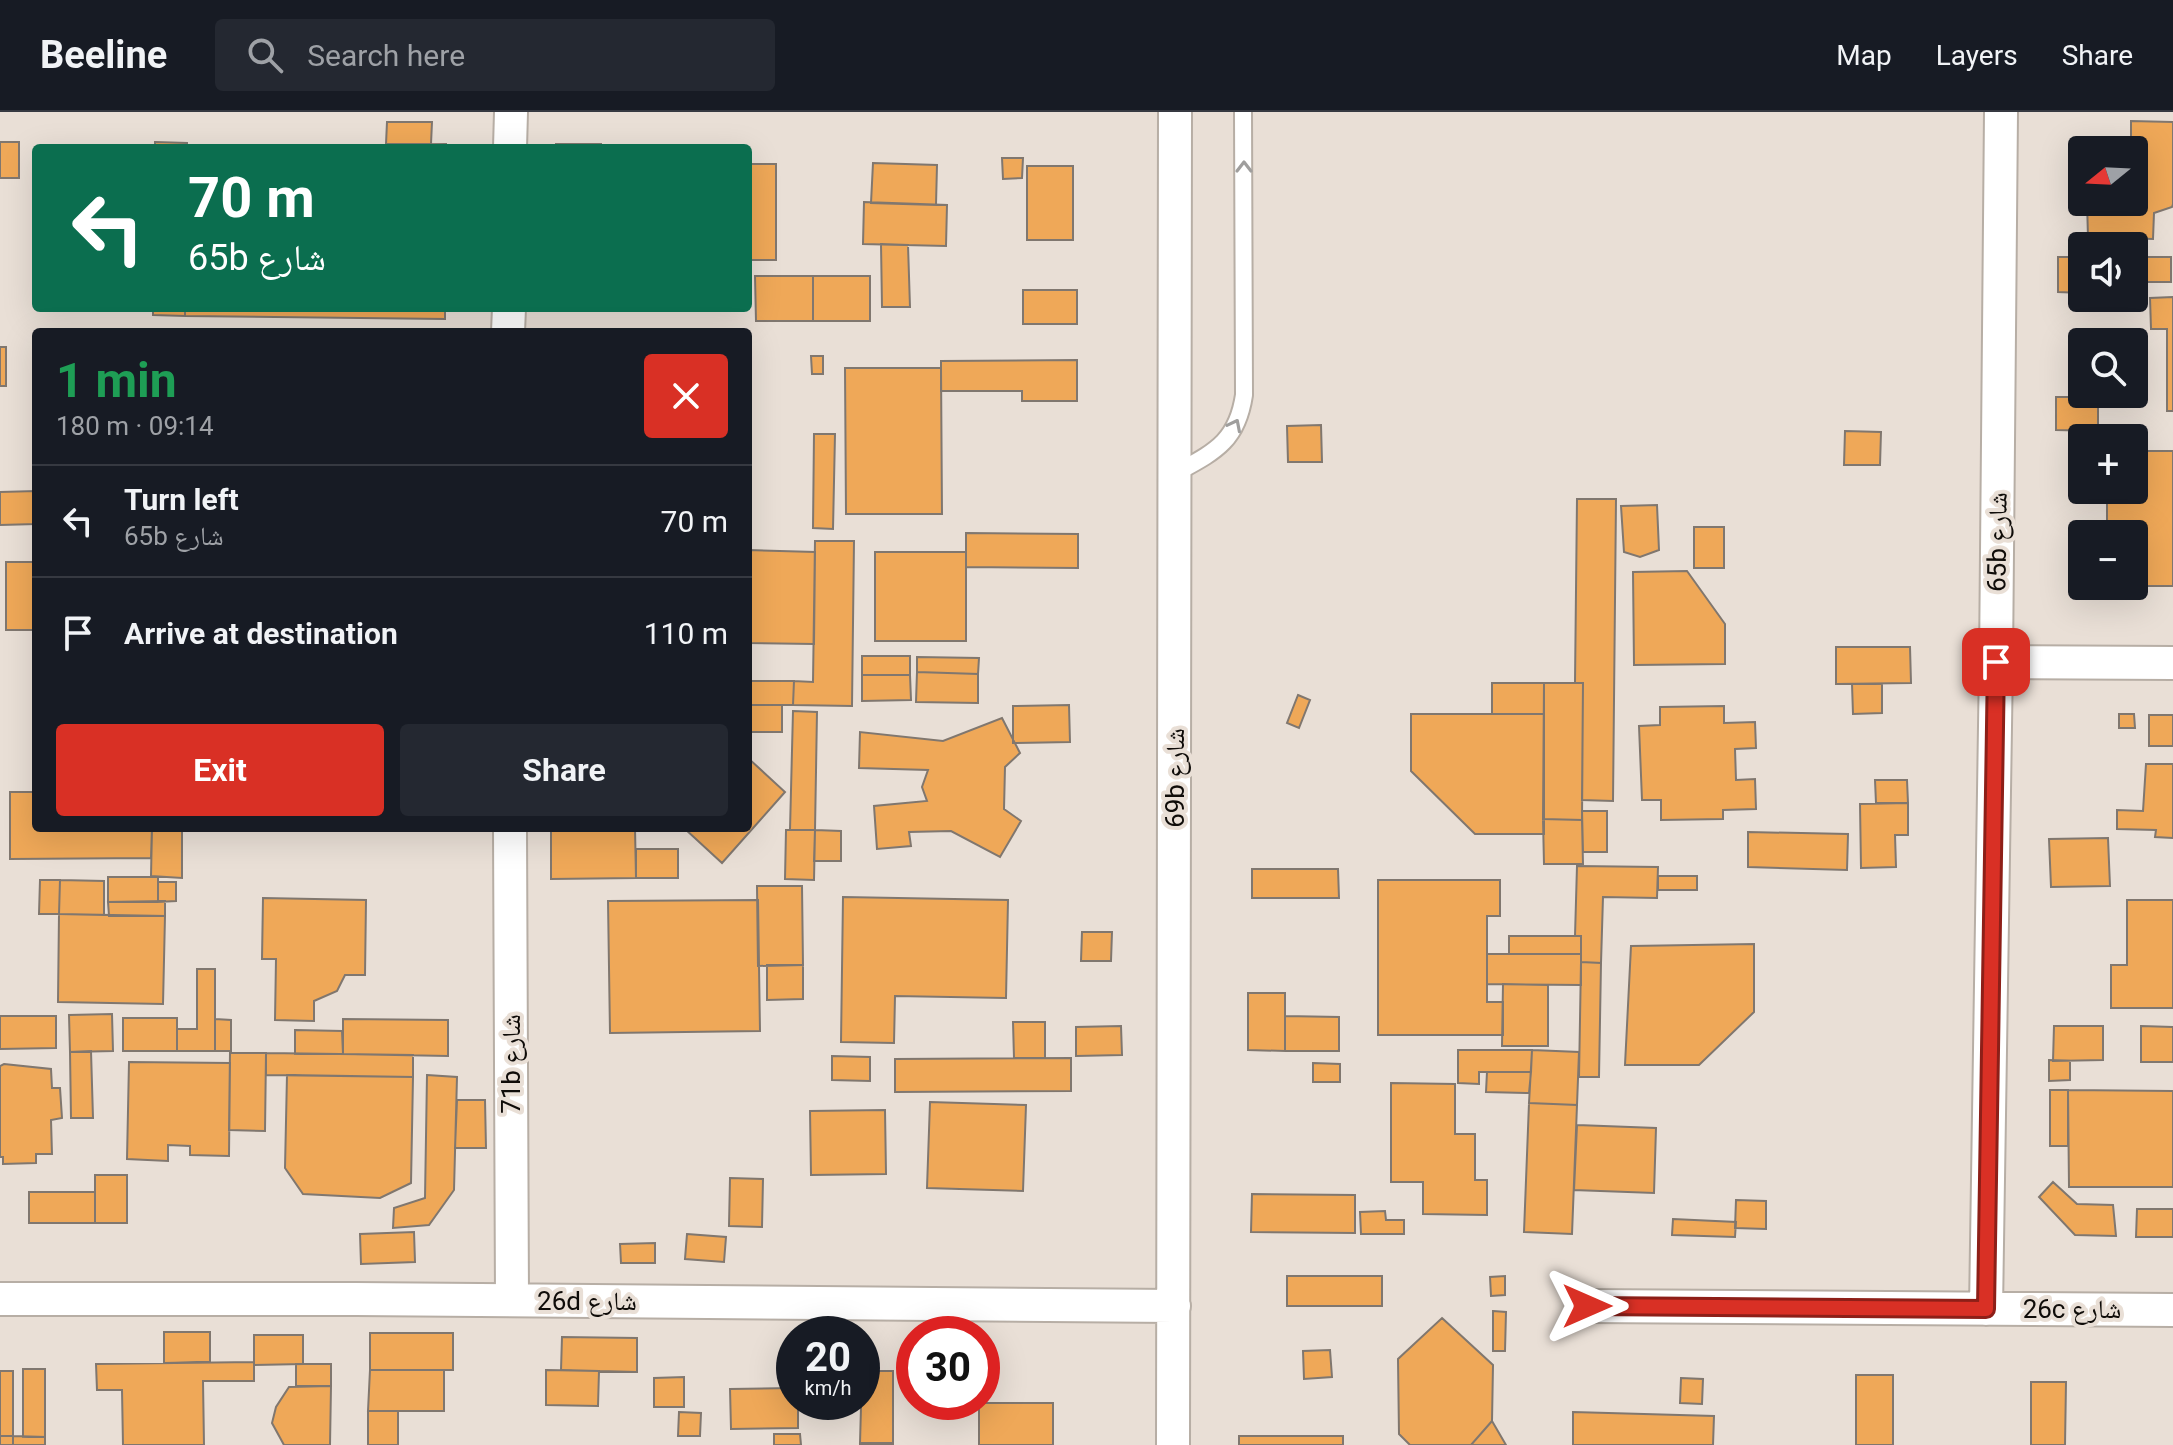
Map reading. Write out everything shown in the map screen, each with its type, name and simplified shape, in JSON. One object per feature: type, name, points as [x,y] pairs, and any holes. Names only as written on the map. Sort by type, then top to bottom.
[{"type":"street","points":[[510,144],[511,112]]},
{"type":"street","name":"69b شارع","points":[[1173,1445],[1175,112]]},
{"type":"street","name":"65b شارع","points":[[1986,1309],[2001,112]]},
{"type":"street","points":[[1996,662],[2173,663]]},
{"type":"street","name":"71b شارع","points":[[510,832],[512,1300]]},
{"type":"street","name":"26d شارع","points":[[0,1299],[1174,1306]]},
{"type":"street","name":"26c شارع","points":[[1587,1306],[2173,1310]]},
{"type":"lane","points":[[1176,473],[1220,448],[1241,415],[1244,395],[1243,112]]},
{"type":"building","points":[[2131,121],[2173,122],[2173,204],[2154,213],[2153,239],[2148,239],[2148,232],[2088,232],[2087,216],[2148,216],[2148,136],[2131,136]]},
{"type":"building","points":[[387,122],[432,122],[431,144],[386,144]]},
{"type":"building","points":[[0,142],[19,142],[19,178],[0,178]]},
{"type":"building","points":[[155,142],[187,143],[187,144]]},
{"type":"building","points":[[1002,158],[1023,158],[1022,178],[1003,179]]},
{"type":"building","points":[[873,163],[937,165],[936,205],[871,203]]},
{"type":"building","points":[[752,164],[776,164],[776,260],[752,260]]},
{"type":"building","points":[[1027,166],[1073,166],[1073,240],[1027,240]]},
{"type":"building","points":[[864,202],[947,205],[946,246],[863,244]]},
{"type":"building","points":[[881,244],[908,245],[910,307],[882,307]]},
{"type":"building","points":[[2058,257],[2068,257],[2068,292],[2058,292]]},
{"type":"building","points":[[2148,257],[2171,257],[2171,282],[2148,282]]},
{"type":"building","points":[[755,276],[813,276],[813,321],[756,321]]},
{"type":"building","points":[[813,276],[870,276],[870,321],[813,321]]},
{"type":"building","points":[[1023,290],[1077,290],[1077,324],[1023,324]]},
{"type":"building","points":[[2173,297],[2173,411],[2167,411],[2167,329],[2151,329],[2150,298]]},
{"type":"building","points":[[153,312],[185,312],[185,316],[153,315]]},
{"type":"building","points":[[185,312],[445,312],[445,319],[185,316]]},
{"type":"building","points":[[0,347],[6,347],[6,386],[0,386]]},
{"type":"building","points":[[811,356],[823,356],[823,374],[812,374]]},
{"type":"building","points":[[1077,360],[1077,401],[1022,401],[1022,391],[941,391],[941,361]]},
{"type":"building","points":[[845,368],[941,368],[942,514],[846,514]]},
{"type":"building","points":[[2056,397],[2068,397],[2068,408],[2098,408],[2098,424],[2068,424],[2068,430],[2056,430]]},
{"type":"building","points":[[1321,425],[1322,462],[1288,462],[1287,426]]},
{"type":"building","points":[[1845,431],[1881,432],[1880,465],[1844,465]]},
{"type":"building","points":[[814,434],[835,434],[833,529],[813,528]]},
{"type":"building","points":[[2148,451],[2173,451],[2173,586],[2148,586],[2148,520],[2107,520],[2107,504],[2148,504]]},
{"type":"building","points":[[32,491],[32,524],[0,525],[0,492]]},
{"type":"building","points":[[1577,499],[1616,499],[1613,801],[1582,800],[1583,683],[1575,683]]},
{"type":"building","points":[[1657,505],[1659,550],[1640,557],[1624,552],[1621,506]]},
{"type":"building","points":[[1694,527],[1724,527],[1724,568],[1694,568]]},
{"type":"building","points":[[966,533],[1078,534],[1078,568],[966,567]]},
{"type":"building","points":[[815,541],[854,541],[852,706],[793,705],[794,681],[813,682]]},
{"type":"building","points":[[752,550],[815,552],[814,644],[752,643]]},
{"type":"building","points":[[875,552],[966,552],[966,641],[875,641]]},
{"type":"building","points":[[6,562],[32,562],[32,630],[6,630]]},
{"type":"building","points":[[1687,571],[1725,624],[1725,664],[1634,665],[1633,572]]},
{"type":"building","points":[[1836,647],[1910,647],[1911,683],[1836,684]]},
{"type":"building","points":[[862,656],[910,656],[910,675],[862,675]]},
{"type":"building","points":[[917,657],[979,658],[978,674],[917,672]]},
{"type":"building","points":[[917,672],[978,674],[978,703],[916,702]]},
{"type":"building","points":[[862,675],[910,675],[911,700],[862,701]]},
{"type":"building","points":[[752,681],[794,681],[793,705],[752,705]]},
{"type":"building","points":[[1492,683],[1544,683],[1544,714],[1492,714]]},
{"type":"building","points":[[1544,683],[1583,683],[1582,820],[1543,819]]},
{"type":"building","points":[[1852,684],[1882,684],[1882,713],[1853,714]]},
{"type":"building","points":[[1298,695],[1310,700],[1299,728],[1287,723]]},
{"type":"building","points":[[752,705],[782,705],[782,732],[752,732]]},
{"type":"building","points":[[1069,705],[1070,742],[1013,743],[1013,706]]},
{"type":"building","points":[[1724,706],[1724,723],[1755,722],[1756,748],[1735,749],[1736,780],[1755,779],[1756,809],[1723,810],[1723,819],[1661,820],[1661,800],[1642,800],[1639,726],[1660,725],[1660,707]]},
{"type":"building","points":[[793,711],[817,712],[815,830],[790,830]]},
{"type":"building","points":[[1411,714],[1544,714],[1544,834],[1475,834],[1411,771]]},
{"type":"building","points":[[2119,714],[2134,714],[2135,728],[2119,728]]},
{"type":"building","points":[[2149,715],[2173,715],[2173,746],[2149,746]]},
{"type":"building","points":[[1002,718],[1020,753],[1005,767],[1004,809],[1021,821],[1000,857],[951,831],[909,832],[911,846],[877,849],[874,806],[927,801],[922,787],[928,770],[859,768],[860,732],[943,741]]},
{"type":"building","points":[[752,762],[785,792],[752,829]]},
{"type":"building","points":[[2146,764],[2173,764],[2173,838],[2155,837],[2156,830],[2117,829],[2117,810],[2143,811]]},
{"type":"building","points":[[1875,780],[1907,780],[1908,803],[1876,803]]},
{"type":"building","points":[[10,792],[32,792],[32,832],[152,832],[151,858],[10,859]]},
{"type":"building","points":[[1908,803],[1908,835],[1895,835],[1896,867],[1861,868],[1860,804]]},
{"type":"building","points":[[1582,811],[1607,811],[1607,852],[1583,852]]},
{"type":"building","points":[[1543,819],[1582,820],[1583,864],[1544,864]]},
{"type":"building","points":[[786,830],[815,830],[814,880],[785,879]]},
{"type":"building","points":[[815,830],[841,831],[841,861],[814,861]]},
{"type":"building","points":[[152,832],[182,832],[182,878],[151,876]]},
{"type":"building","points":[[551,832],[635,832],[636,878],[551,879]]},
{"type":"building","points":[[688,832],[750,832],[722,863]]},
{"type":"building","points":[[1748,832],[1848,834],[1847,870],[1748,867]]},
{"type":"building","points":[[2108,838],[2110,886],[2051,887],[2049,839]]},
{"type":"building","points":[[636,849],[678,849],[678,878],[636,878]]},
{"type":"building","points":[[1577,866],[1658,867],[1657,898],[1603,897],[1601,963],[1581,962],[1581,936],[1575,936]]},
{"type":"building","points":[[1252,869],[1338,869],[1339,898],[1252,898]]},
{"type":"building","points":[[1658,876],[1697,876],[1697,890],[1658,890]]},
{"type":"building","points":[[108,877],[158,877],[158,902],[108,902]]},
{"type":"building","points":[[40,880],[60,880],[59,914],[39,914]]},
{"type":"building","points":[[60,880],[104,881],[104,915],[59,914]]},
{"type":"building","points":[[1378,880],[1500,880],[1500,916],[1487,916],[1487,1002],[1503,1002],[1503,1035],[1378,1035]]},
{"type":"building","points":[[158,882],[176,882],[176,901],[158,902]]},
{"type":"building","points":[[757,886],[802,886],[803,965],[758,966]]},
{"type":"building","points":[[843,897],[1008,900],[1006,998],[895,996],[894,1043],[841,1042]]},
{"type":"building","points":[[263,898],[366,900],[365,975],[345,975],[337,991],[314,1001],[314,1021],[275,1020],[276,959],[262,959]]},
{"type":"building","points":[[758,900],[760,1031],[610,1033],[608,901]]},
{"type":"building","points":[[2127,900],[2173,900],[2173,1008],[2111,1008],[2111,965],[2127,965]]},
{"type":"building","points":[[165,901],[165,916],[109,916],[108,902]]},
{"type":"building","points":[[59,914],[165,916],[163,1004],[58,1002]]},
{"type":"building","points":[[1082,932],[1112,932],[1111,961],[1081,961]]},
{"type":"building","points":[[1509,936],[1581,936],[1581,954],[1509,954]]},
{"type":"building","points":[[1754,944],[1754,1012],[1699,1065],[1625,1065],[1631,946]]},
{"type":"building","points":[[1487,954],[1581,954],[1581,985],[1487,984]]},
{"type":"building","points":[[1581,962],[1601,963],[1599,1077],[1579,1077]]},
{"type":"building","points":[[767,965],[803,965],[803,999],[767,1000]]},
{"type":"building","points":[[197,969],[215,969],[215,1051],[177,1051],[177,1029],[197,1029]]},
{"type":"building","points":[[1503,984],[1548,985],[1548,1046],[1502,1046]]},
{"type":"building","points":[[1248,993],[1285,993],[1285,1051],[1248,1050]]},
{"type":"building","points":[[112,1014],[113,1051],[70,1052],[69,1015]]},
{"type":"building","points":[[0,1016],[56,1016],[56,1048],[0,1049]]},
{"type":"building","points":[[1285,1016],[1339,1017],[1339,1051],[1285,1051]]},
{"type":"building","points":[[123,1018],[177,1018],[177,1051],[123,1051]]},
{"type":"building","points":[[215,1019],[231,1020],[231,1051],[215,1051]]},
{"type":"building","points":[[343,1019],[448,1020],[448,1056],[343,1054]]},
{"type":"building","points":[[1013,1022],[1045,1022],[1045,1058],[1014,1058]]},
{"type":"building","points":[[1121,1026],[1122,1055],[1076,1056],[1076,1027]]},
{"type":"building","points":[[2054,1026],[2103,1026],[2103,1060],[2053,1061]]},
{"type":"building","points":[[2141,1026],[2173,1027],[2173,1062],[2141,1062]]},
{"type":"building","points":[[295,1030],[342,1031],[343,1054],[295,1054]]},
{"type":"building","points":[[1458,1050],[1532,1050],[1531,1072],[1479,1072],[1479,1084],[1458,1083]]},
{"type":"building","points":[[1532,1050],[1579,1052],[1577,1105],[1529,1103]]},
{"type":"building","points":[[91,1051],[93,1118],[71,1118],[70,1052]]},
{"type":"building","points":[[230,1053],[266,1053],[265,1131],[229,1130]]},
{"type":"building","points":[[266,1053],[413,1055],[413,1077],[266,1075]]},
{"type":"building","points":[[832,1056],[870,1057],[870,1081],[832,1080]]},
{"type":"building","points":[[1071,1058],[1071,1091],[895,1092],[895,1059]]},
{"type":"building","points":[[2049,1060],[2070,1061],[2070,1080],[2049,1081]]},
{"type":"building","points":[[129,1062],[230,1063],[229,1156],[190,1155],[190,1146],[168,1145],[168,1161],[127,1159]]},
{"type":"building","points":[[1313,1063],[1340,1064],[1340,1082],[1313,1082]]},
{"type":"building","points":[[0,1066],[51,1069],[52,1088],[60,1088],[62,1118],[51,1120],[52,1154],[36,1154],[36,1163],[3,1164],[3,1157],[0,1157]]},
{"type":"building","points":[[1487,1072],[1531,1072],[1529,1093],[1486,1092]]},
{"type":"building","points":[[287,1075],[413,1077],[411,1183],[380,1198],[303,1194],[285,1168]]},
{"type":"building","points":[[427,1075],[457,1077],[454,1190],[429,1225],[393,1228],[394,1208],[425,1198]]},
{"type":"building","points":[[1391,1083],[1455,1084],[1455,1134],[1475,1134],[1475,1180],[1487,1180],[1487,1215],[1423,1214],[1423,1182],[1391,1182]]},
{"type":"building","points":[[2050,1090],[2068,1090],[2068,1146],[2050,1146]]},
{"type":"building","points":[[2068,1090],[2173,1091],[2173,1187],[2069,1187]]},
{"type":"building","points":[[457,1100],[485,1100],[486,1148],[455,1148]]},
{"type":"building","points":[[930,1102],[1026,1105],[1023,1191],[927,1188]]},
{"type":"building","points":[[1529,1103],[1577,1105],[1572,1234],[1524,1232]]},
{"type":"building","points":[[885,1110],[886,1174],[811,1175],[810,1111]]},
{"type":"building","points":[[1577,1125],[1656,1128],[1654,1193],[1574,1190]]},
{"type":"building","points":[[95,1175],[127,1175],[127,1223],[95,1223]]},
{"type":"building","points":[[730,1178],[763,1179],[762,1227],[729,1226]]},
{"type":"building","points":[[2053,1182],[2077,1204],[2113,1205],[2116,1236],[2075,1235],[2039,1197]]},
{"type":"building","points":[[29,1192],[95,1192],[95,1223],[29,1223]]},
{"type":"building","points":[[1252,1194],[1355,1195],[1355,1233],[1251,1232]]},
{"type":"building","points":[[1736,1200],[1766,1201],[1766,1229],[1735,1228]]},
{"type":"building","points":[[2137,1209],[2173,1209],[2173,1237],[2136,1237]]},
{"type":"building","points":[[1385,1211],[1386,1220],[1404,1220],[1404,1234],[1361,1234],[1360,1212]]},
{"type":"building","points":[[1673,1219],[1736,1222],[1735,1237],[1672,1235]]},
{"type":"building","points":[[414,1232],[415,1262],[361,1264],[360,1234]]},
{"type":"building","points":[[687,1234],[726,1237],[724,1262],[685,1259]]},
{"type":"building","points":[[655,1243],[655,1263],[621,1263],[620,1244]]},
{"type":"building","points":[[1287,1276],[1382,1276],[1382,1306],[1287,1306]]},
{"type":"building","points":[[1505,1276],[1505,1295],[1491,1296],[1490,1277]]},
{"type":"building","points":[[1493,1311],[1506,1312],[1505,1351],[1493,1351]]},
{"type":"building","points":[[1442,1318],[1493,1365],[1492,1421],[1471,1445],[1410,1445],[1399,1434],[1398,1359]]},
{"type":"building","points":[[164,1332],[210,1332],[210,1362],[164,1363]]},
{"type":"building","points":[[370,1333],[453,1333],[453,1370],[370,1370]]},
{"type":"building","points":[[254,1335],[303,1335],[303,1364],[254,1365]]},
{"type":"building","points":[[562,1337],[637,1338],[637,1372],[561,1370]]},
{"type":"building","points":[[1330,1350],[1332,1377],[1304,1379],[1303,1351]]},
{"type":"building","points":[[254,1362],[254,1381],[203,1381],[204,1445],[123,1445],[122,1390],[97,1390],[96,1364]]},
{"type":"building","points":[[296,1364],[331,1364],[331,1386],[296,1386]]},
{"type":"building","points":[[23,1369],[45,1369],[45,1437],[23,1437]]},
{"type":"building","points":[[370,1370],[444,1370],[444,1411],[368,1411]]},
{"type":"building","points":[[546,1370],[599,1371],[598,1406],[546,1405]]},
{"type":"building","points":[[0,1371],[13,1371],[13,1436],[0,1436]]},
{"type":"building","points":[[880,1371],[893,1371],[893,1443],[860,1443],[861,1420],[880,1420]]},
{"type":"building","points":[[1856,1375],[1893,1375],[1893,1445],[1856,1445]]},
{"type":"building","points":[[684,1377],[684,1407],[654,1407],[654,1378]]},
{"type":"building","points":[[1681,1378],[1703,1379],[1702,1404],[1680,1403]]},
{"type":"building","points":[[2031,1382],[2066,1382],[2065,1445],[2031,1445]]},
{"type":"building","points":[[331,1386],[330,1445],[284,1445],[272,1423],[276,1407],[289,1387]]},
{"type":"building","points":[[776,1388],[776,1420],[798,1420],[798,1428],[731,1429],[730,1389]]},
{"type":"building","points":[[1000,1403],[1053,1403],[1053,1445],[979,1445],[979,1420],[1000,1420]]},
{"type":"building","points":[[368,1411],[398,1411],[398,1445],[368,1445]]},
{"type":"building","points":[[679,1412],[701,1413],[700,1436],[678,1436]]},
{"type":"building","points":[[1573,1412],[1714,1416],[1713,1445],[1573,1445]]},
{"type":"building","points":[[1492,1421],[1506,1445],[1471,1445]]},
{"type":"building","points":[[774,1434],[800,1434],[801,1445],[774,1445]]},
{"type":"building","points":[[0,1436],[13,1436],[13,1445],[0,1445]]},
{"type":"building","points":[[13,1436],[45,1437],[45,1445],[13,1445]]},
{"type":"building","points":[[1239,1436],[1343,1436],[1343,1445],[1239,1445]]},
{"type":"building","points":[[893,1443],[893,1445],[860,1445]]},
{"type":"route","points":[[1587,1306],[1986,1309],[1996,662]]}]
